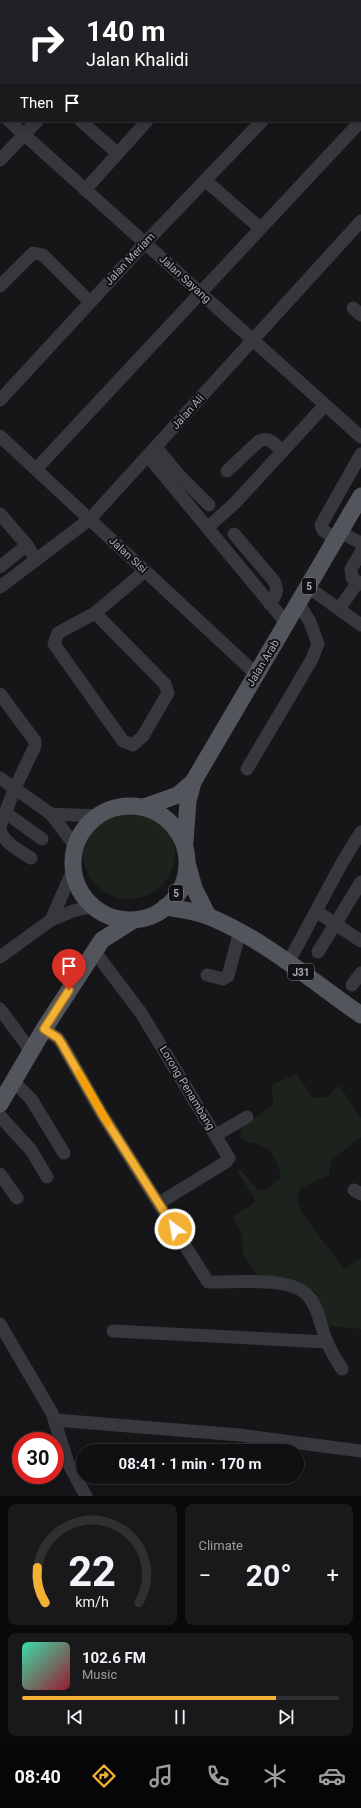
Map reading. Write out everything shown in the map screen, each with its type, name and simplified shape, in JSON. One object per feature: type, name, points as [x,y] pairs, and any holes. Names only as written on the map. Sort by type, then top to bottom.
[{"type":"main road","name":"Jalan Arab","points":[[144,807],[178,795],[193,782],[299,604],[361,496]]},
{"type":"main road","name":"5","points":[[0,1104],[44,1029],[99,946],[132,921],[155,913],[165,907],[182,884],[186,871],[188,801],[193,782]]},
{"type":"main road","points":[[99,946],[101,916],[83,895],[77,882],[74,868],[76,847],[81,835],[89,824],[99,816],[113,809],[128,806],[144,807],[157,812],[169,820],[178,830],[186,850],[194,888],[208,916]]},
{"type":"main road","name":"J31","points":[[165,907],[208,916],[240,931],[361,1015]]},
{"type":"main road","points":[[95,908],[114,918],[132,921]]},
{"type":"street","name":"Jalan Sayang","points":[[10,122],[361,437]]},
{"type":"street","points":[[0,160],[36,122]]},
{"type":"street","points":[[82,122],[117,153]]},
{"type":"street","points":[[85,190],[146,122]]},
{"type":"street","name":"Jalan Meriam","points":[[0,400],[145,243],[261,122]]},
{"type":"street","points":[[36,469],[360,122]]},
{"type":"street","points":[[205,180],[260,228]]},
{"type":"street","name":"Jalan Ali","points":[[0,587],[90,519],[361,221]]},
{"type":"street","points":[[0,286],[33,253],[43,255],[90,302]]},
{"type":"street","points":[[208,528],[235,503],[325,405]]},
{"type":"street","name":"Jalan Sisi","points":[[0,436],[256,674]]},
{"type":"street","points":[[227,471],[259,441],[265,438],[271,440],[282,452]]},
{"type":"street","points":[[152,451],[178,474],[209,506]]},
{"type":"street","points":[[152,451],[208,528],[287,624]]},
{"type":"street","points":[[361,454],[321,525],[323,530],[361,543]]},
{"type":"street","points":[[0,514],[27,545],[36,560]]},
{"type":"street","points":[[234,534],[274,581],[277,588],[277,594],[270,604]]},
{"type":"street","points":[[0,567],[27,545]]},
{"type":"street","points":[[339,609],[359,583],[352,578],[351,569],[361,552]]},
{"type":"street","points":[[94,613],[165,684],[168,693],[143,736],[133,745],[123,741],[54,644],[58,633],[94,613],[145,571]]},
{"type":"street","points":[[308,587],[361,625]]},
{"type":"street","points":[[248,769],[311,661],[318,644],[310,622],[299,604]]},
{"type":"street","points":[[0,694],[35,741],[35,746],[14,788],[0,826]]},
{"type":"street","points":[[0,778],[50,814],[76,847]]},
{"type":"street","points":[[6,812],[42,839]]},
{"type":"street","points":[[50,814],[99,816]]},
{"type":"street","points":[[0,830],[2,835],[13,847],[31,858]]},
{"type":"street","points":[[288,963],[361,832]]},
{"type":"street","points":[[51,920],[74,868]]},
{"type":"street","points":[[318,952],[361,882]]},
{"type":"street","points":[[0,957],[51,920],[73,911],[95,908]]},
{"type":"street","points":[[316,911],[361,941]]},
{"type":"street","points":[[207,975],[223,979],[228,976],[240,931]]},
{"type":"street","name":"Lorong Penambang","points":[[99,946],[229,1158],[226,1162],[159,1203]]},
{"type":"street","points":[[352,985],[361,973]]},
{"type":"street","points":[[0,1009],[31,1051]]},
{"type":"street","points":[[44,1029],[58,1038],[62,1044],[102,1114],[208,1282],[263,1281],[300,1290],[309,1297],[313,1304],[327,1342],[342,1369]]},
{"type":"street","points":[[13,1081],[34,1103],[64,1153]]},
{"type":"street","points":[[0,1116],[31,1150],[47,1177]]},
{"type":"street","points":[[216,1136],[247,1117]]},
{"type":"street","points":[[0,1174],[17,1198]]},
{"type":"street","points":[[0,1324],[55,1420],[68,1463],[86,1496]]},
{"type":"street","points":[[113,1331],[327,1342]]},
{"type":"street","points":[[55,1420],[239,1434],[361,1451]]},
{"type":"shaded area","points":[[129,807],[147,810],[162,820],[172,835],[175,853],[172,871],[162,886],[147,896],[129,899],[111,896],[96,886],[86,871],[83,853],[86,835],[96,820],[111,810]]},
{"type":"shaded area","points":[[297,1074],[313,1098],[328,1097],[339,1085],[361,1118],[361,1137],[331,1160],[329,1175],[300,1188],[297,1198],[302,1213],[344,1269],[361,1258],[361,1329],[329,1326],[315,1292],[302,1284],[258,1276],[244,1256],[242,1235],[233,1217],[254,1203],[254,1198],[237,1170],[241,1170],[258,1190],[266,1190],[280,1178],[278,1165],[267,1148],[245,1141],[240,1137],[243,1127],[274,1104],[271,1085]]},
{"type":"slow traffic","points":[[79,1073],[108,1123]]},
{"type":"route","points":[[69,990],[44,1029],[51,1032],[62,1044],[102,1114],[175,1229]]}]
